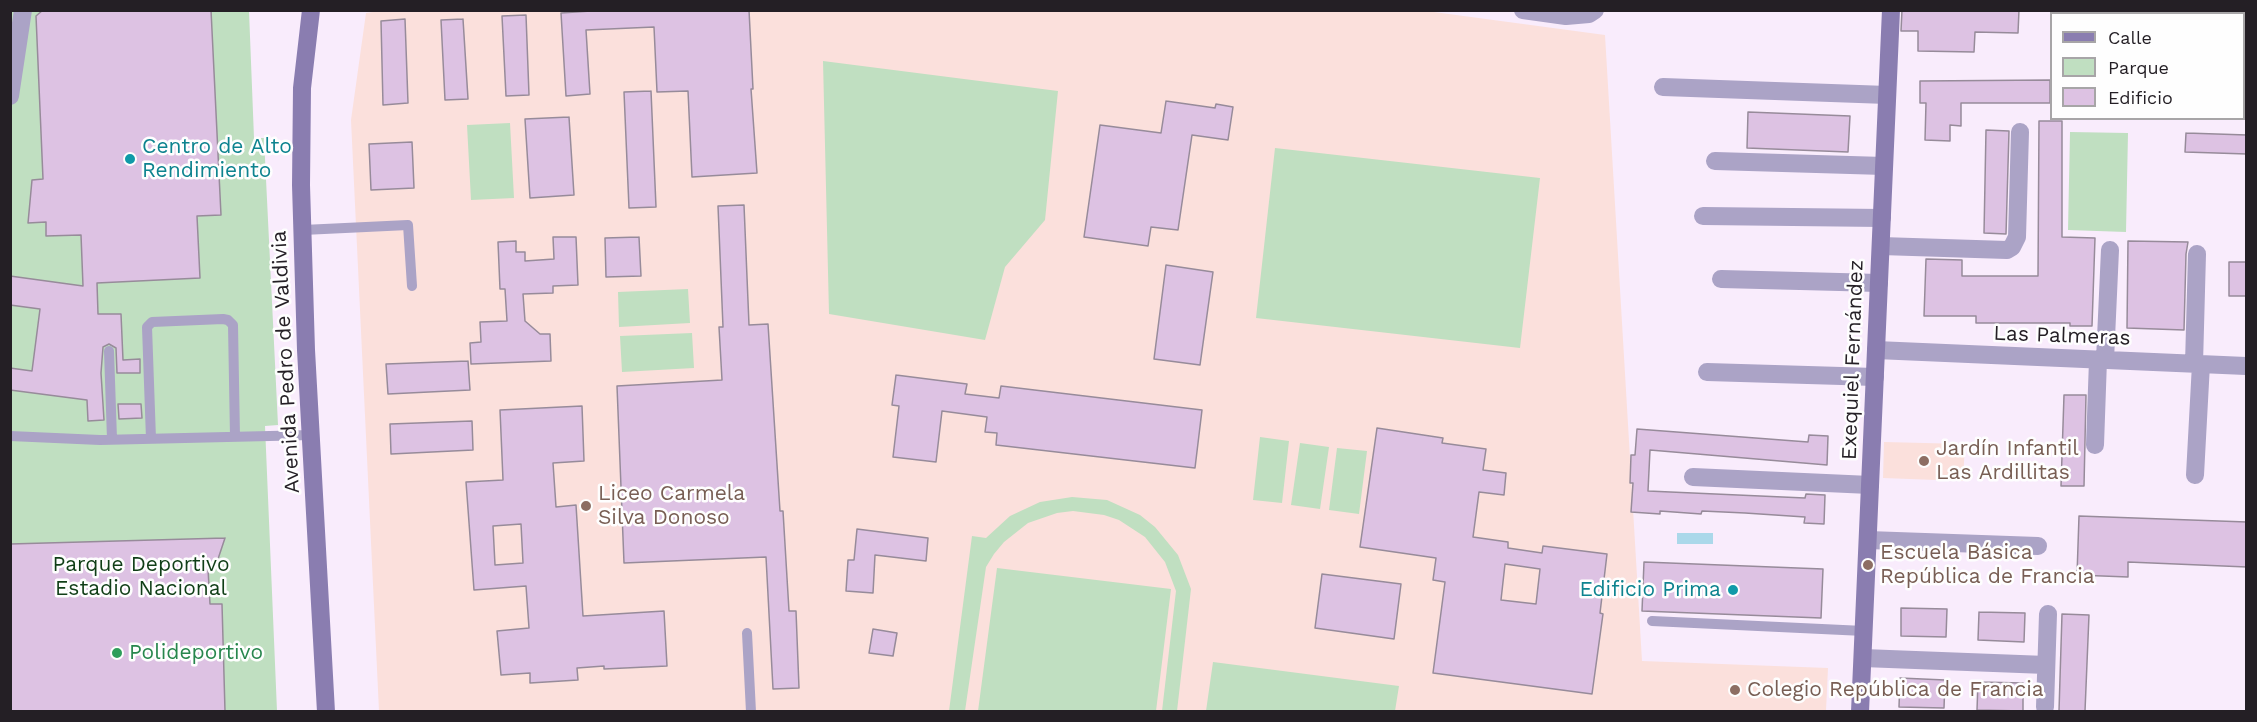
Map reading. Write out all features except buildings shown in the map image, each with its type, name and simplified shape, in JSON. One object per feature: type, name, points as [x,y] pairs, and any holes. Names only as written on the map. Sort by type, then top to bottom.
[{"type":"street","points":[[10,96],[23,10]]},
{"type":"street","name":"Avenida Pedro de Valdivia","points":[[311,10],[301,112],[303,230],[326,711]]},
{"type":"street","points":[[1523,10],[1566,16],[1589,14],[1595,10]]},
{"type":"street","name":"Exequiel Fernández","points":[[1860,711],[1891,10]]},
{"type":"street","points":[[1663,87],[1887,95]]},
{"type":"street","points":[[1881,246],[2007,250],[2012,247],[2017,237],[2020,132]]},
{"type":"street","points":[[1715,161],[1884,166]]},
{"type":"street","points":[[1703,216],[1882,218]]},
{"type":"street","points":[[2095,446],[2110,250]]},
{"type":"street","points":[[2195,475],[2197,254]]},
{"type":"street","points":[[1721,279],[1879,283]]},
{"type":"street","name":"Las Palmeras","points":[[1876,350],[2247,366]]},
{"type":"street","points":[[1707,372],[1875,377]]},
{"type":"street","points":[[1693,477],[1870,484]]},
{"type":"street","points":[[1868,540],[2038,546]]},
{"type":"street","points":[[2045,707],[2048,614]]},
{"type":"street","points":[[1863,658],[2046,665]]},
{"type":"lane","points":[[303,230],[408,225],[412,286]]},
{"type":"lane","points":[[152,439],[147,327],[153,322],[223,319],[233,325],[235,437]]},
{"type":"lane","points":[[109,351],[112,439]]},
{"type":"lane","points":[[10,436],[152,439],[312,435]]},
{"type":"lane","points":[[1652,621],[1864,631]]},
{"type":"lane","points":[[747,633],[751,711]]},
{"type":"shaded area","points":[[386,10],[1419,10],[1605,35],[1642,661],[1828,668],[1826,711],[379,711],[351,120],[366,13]]},
{"type":"shaded area","name":"Jardín Infantil Las Ardillitas","points":[[1884,442],[1965,444],[1963,481],[1883,478]]},
{"type":"green space","name":"Parque Deportivo Estadio Nacional","points":[[10,11],[249,11],[254,138],[264,138],[278,425],[265,426],[277,711],[11,711]]},
{"type":"green space","points":[[823,61],[1058,91],[1045,220],[1005,267],[985,340],[829,314]]},
{"type":"green space","points":[[510,123],[514,198],[471,200],[467,125]]},
{"type":"green space","points":[[2070,132],[2128,133],[2126,232],[2068,230]]},
{"type":"green space","points":[[1275,148],[1540,178],[1520,348],[1256,318]]},
{"type":"green space","points":[[688,289],[690,323],[619,327],[618,292]]},
{"type":"green space","points":[[692,333],[694,368],[622,372],[620,336]]},
{"type":"green space","points":[[1260,437],[1289,441],[1282,503],[1253,500]]},
{"type":"green space","points":[[1300,443],[1329,447],[1320,509],[1291,505]]},
{"type":"green space","points":[[1337,448],[1367,451],[1359,514],[1329,510]]},
{"type":"green space","points":[[1072,497],[1107,500],[1140,515],[1155,527],[1178,555],[1191,589],[1177,711],[1162,711],[1176,591],[1165,562],[1145,537],[1119,520],[1104,515],[1073,511],[1057,513],[1028,523],[1004,542],[994,554],[986,567],[965,711],[949,711],[972,536],[986,538],[1010,516],[1040,502]]},
{"type":"green space","points":[[997,568],[1171,589],[1156,711],[978,711]]},
{"type":"green space","points":[[1213,662],[1399,686],[1395,711],[1206,711]]},
{"type":"water","points":[[1677,533],[1713,533],[1713,544],[1677,544]]},
{"type":"place","name":"Centro de Alto Rendimiento","points":[[130,159]]},
{"type":"place","name":"Jardín Infantil Las Ardillitas","points":[[1924,461]]},
{"type":"place","name":"Liceo Carmela Silva Donoso","points":[[586,506]]},
{"type":"place","name":"Escuela Básica República de Francia","points":[[1868,565]]},
{"type":"place","name":"Edificio Prima","points":[[1733,590]]},
{"type":"place","name":"Polideportivo","points":[[117,653]]},
{"type":"place","name":"Colegio República de Francia","points":[[1735,690]]}]
